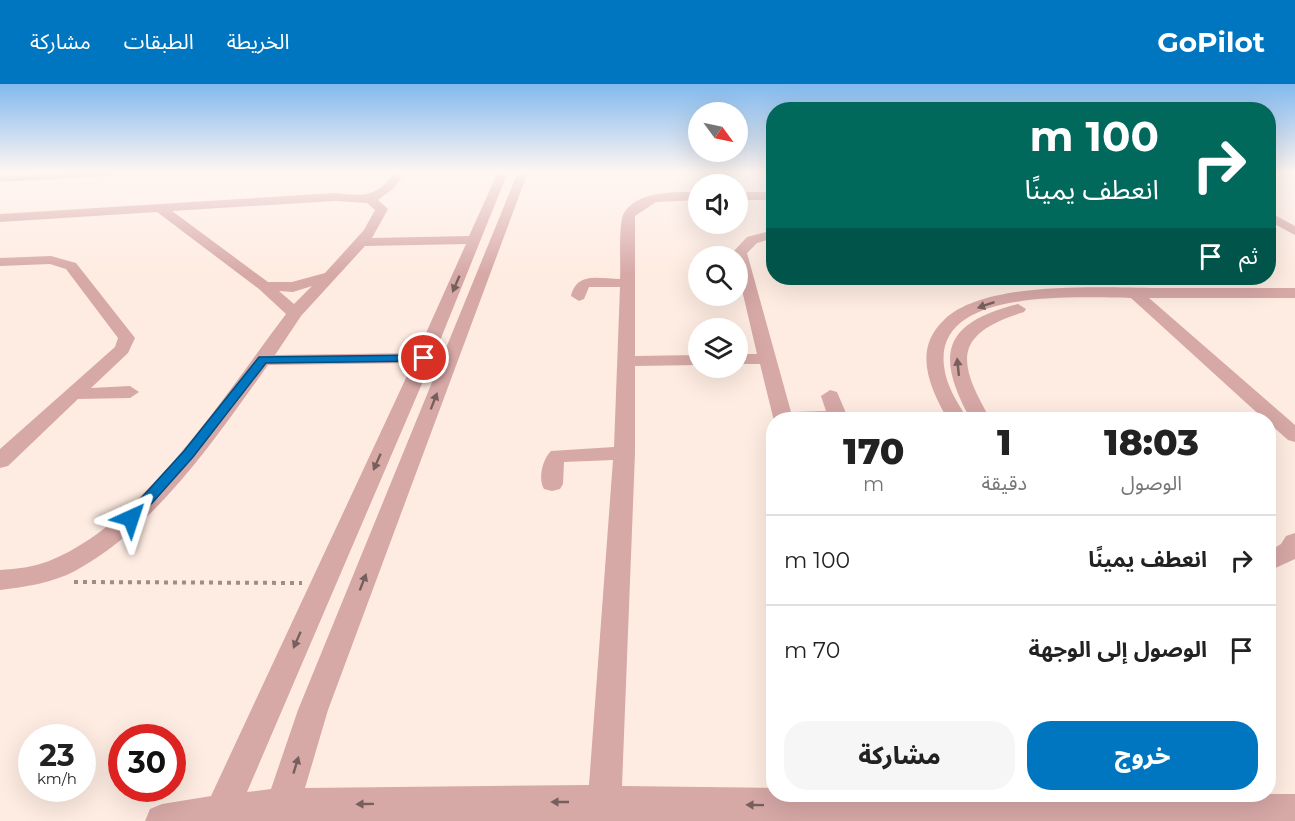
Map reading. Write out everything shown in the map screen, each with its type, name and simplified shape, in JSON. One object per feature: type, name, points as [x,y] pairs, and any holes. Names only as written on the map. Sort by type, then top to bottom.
[{"type":"street","points":[[0,218],[166,213],[197,206]]},
{"type":"street","points":[[0,580],[45,572],[65,565],[90,550],[131,518],[188,454],[263,360],[295,314],[360,242],[382,209],[379,206]]},
{"type":"street","points":[[219,816],[424,358],[489,206]]},
{"type":"street","points":[[281,813],[313,710],[510,206]]},
{"type":"street","points":[[604,811],[624,453],[629,215],[640,206]]},
{"type":"street","points":[[1276,211],[1295,221]]},
{"type":"street","points":[[166,213],[264,286],[295,314]]},
{"type":"street","points":[[1276,220],[1295,231]]},
{"type":"street","points":[[766,236],[752,240],[740,252],[781,412]]},
{"type":"street","points":[[360,242],[475,240]]},
{"type":"street","points":[[0,262],[51,260],[70,266],[126,334],[126,344],[122,350],[0,461]]},
{"type":"street","points":[[264,286],[293,287],[330,276]]},
{"type":"street","points":[[579,296],[581,286],[586,283],[627,283]]},
{"type":"street","points":[[1274,285],[1293,296]]},
{"type":"street","points":[[953,412],[941,390],[934,363],[939,340],[944,330],[979,306],[1014,297],[1055,294],[1140,298],[1268,412]]},
{"type":"street","points":[[976,412],[964,390],[956,360],[959,346],[975,327],[999,315],[1030,306],[1140,298],[1293,296]]},
{"type":"street","points":[[263,360],[424,358]]},
{"type":"street","points":[[748,359],[767,359]]},
{"type":"street","points":[[626,361],[688,360]]},
{"type":"street","points":[[73,394],[129,392]]},
{"type":"street","points":[[830,396],[836,412]]},
{"type":"street","points":[[1276,419],[1295,436]]},
{"type":"street","points":[[552,484],[554,460],[558,456],[624,453]]},
{"type":"street","points":[[1276,558],[1290,550],[1295,542]]},
{"type":"street","points":[[162,821],[281,813],[604,811],[851,802]]},
{"type":"street","points":[[937,802],[1174,806],[1223,810],[1295,811]]},
{"type":"path","points":[[45,572],[72,581],[92,584],[322,583]]},
{"type":"route","points":[[131,518],[188,454],[263,360],[424,358]]}]
